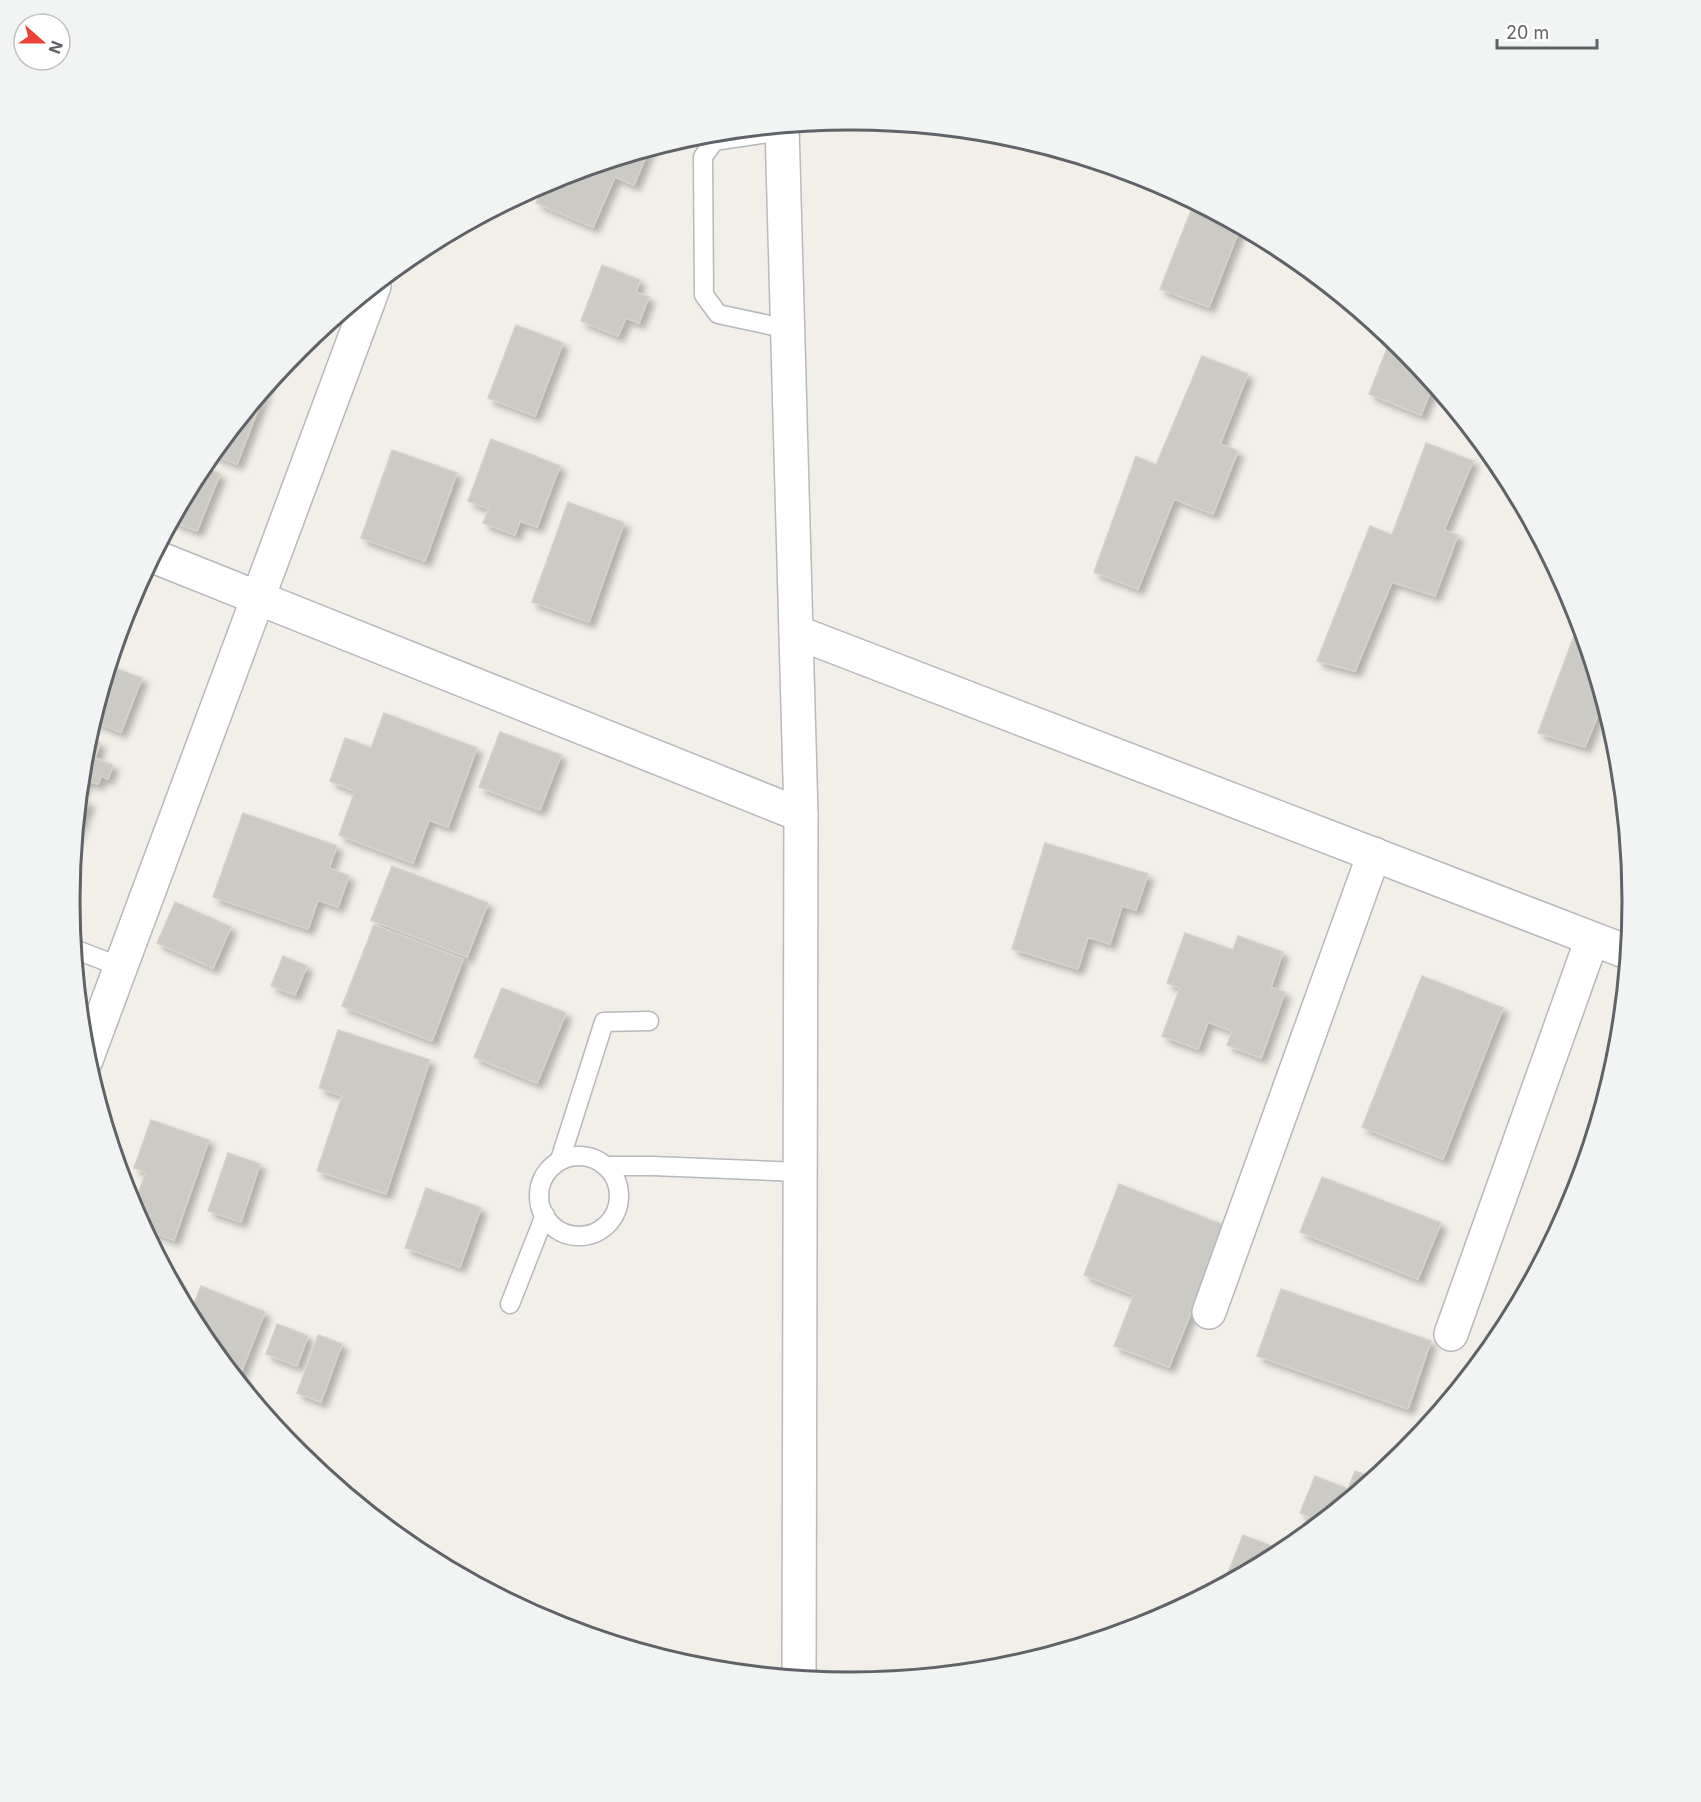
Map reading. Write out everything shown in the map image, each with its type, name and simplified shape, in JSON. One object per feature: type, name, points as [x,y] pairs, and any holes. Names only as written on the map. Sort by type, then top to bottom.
[{"type":"street","points":[[782,134],[801,815],[799,1670]]},
{"type":"street","points":[[93,1042],[369,299]]},
{"type":"street","points":[[160,559],[801,815]]},
{"type":"street","points":[[796,632],[1620,949]]},
{"type":"street","points":[[1209,1312],[1374,854]]},
{"type":"street","points":[[1451,1334],[1592,939]]},
{"type":"lane","points":[[713,143],[703,157],[704,295],[718,315],[788,329]]},
{"type":"lane","points":[[81,952],[121,967]]},
{"type":"lane","points":[[560,1160],[604,1022],[649,1021]]},
{"type":"lane","points":[[571,1156],[596,1159],[606,1166],[618,1187],[619,1200],[608,1222],[599,1230],[575,1235],[563,1232],[552,1225],[544,1215],[540,1204],[539,1191],[546,1174],[560,1160],[571,1156]]},
{"type":"lane","points":[[606,1166],[800,1172]]},
{"type":"lane","points":[[510,1304],[544,1215]]},
{"type":"building","points":[[645,158],[634,185],[615,177],[593,227],[536,203],[539,196],[555,189]]},
{"type":"building","points":[[1191,210],[1238,234],[1209,307],[1160,289]]},
{"type":"building","points":[[602,265],[640,280],[636,292],[649,297],[639,323],[626,318],[618,336],[581,321]]},
{"type":"building","points":[[516,325],[563,343],[535,416],[488,398]]},
{"type":"building","points":[[1387,348],[1430,393],[1421,415],[1369,394]]},
{"type":"building","points":[[1202,356],[1248,374],[1220,444],[1238,451],[1213,514],[1174,499],[1138,589],[1094,572],[1136,456],[1156,465]]},
{"type":"building","points":[[258,408],[237,464],[220,458]]},
{"type":"building","points":[[491,439],[560,466],[537,527],[520,521],[515,535],[483,523],[489,509],[468,501]]},
{"type":"building","points":[[1426,443],[1473,461],[1444,530],[1458,535],[1435,596],[1392,582],[1355,671],[1317,661],[1370,526],[1392,535]]},
{"type":"building","points":[[392,450],[457,473],[425,561],[361,538]]},
{"type":"building","points":[[211,470],[220,474],[197,531],[178,524]]},
{"type":"building","points":[[568,502],[624,523],[589,622],[532,602]]},
{"type":"building","points":[[1574,635],[1598,714],[1585,747],[1538,733]]},
{"type":"building","points":[[116,668],[142,678],[121,732],[100,724]]},
{"type":"building","points":[[384,713],[477,748],[448,827],[429,820],[413,863],[339,835],[355,791],[330,781],[345,738],[371,748]]},
{"type":"building","points":[[500,732],[561,755],[540,810],[479,787]]},
{"type":"building","points":[[96,742],[100,743],[95,758],[113,765],[108,779],[101,776],[98,784],[89,781]]},
{"type":"building","points":[[243,813],[337,846],[329,868],[349,876],[338,907],[318,900],[308,929],[213,897]]},
{"type":"building","points":[[1045,843],[1148,874],[1136,910],[1122,906],[1110,944],[1088,937],[1078,969],[1012,949]]},
{"type":"building","points":[[392,866],[488,903],[467,957],[371,920]]},
{"type":"building","points":[[175,902],[231,927],[213,968],[157,943]]},
{"type":"building","points":[[374,925],[463,959],[432,1041],[342,1006]]},
{"type":"building","points":[[1185,933],[1233,950],[1238,936],[1283,952],[1271,987],[1285,992],[1261,1058],[1227,1045],[1232,1031],[1208,1022],[1198,1049],[1162,1036],[1180,988],[1167,983]]},
{"type":"building","points":[[283,956],[307,966],[295,995],[271,986]]},
{"type":"building","points":[[1422,976],[1503,1008],[1443,1159],[1362,1127]]},
{"type":"building","points":[[502,988],[566,1013],[537,1083],[474,1057]]},
{"type":"building","points":[[338,1030],[430,1060],[386,1194],[317,1171],[342,1096],[319,1088]]},
{"type":"building","points":[[151,1120],[209,1140],[174,1240],[155,1233],[138,1195],[146,1172],[134,1168]]},
{"type":"building","points":[[228,1153],[260,1164],[241,1222],[208,1211]]},
{"type":"building","points":[[1322,1177],[1441,1223],[1418,1279],[1300,1232]]},
{"type":"building","points":[[1119,1184],[1226,1226],[1169,1367],[1114,1346],[1134,1295],[1084,1275]]},
{"type":"building","points":[[426,1188],[481,1208],[460,1267],[405,1248]]},
{"type":"building","points":[[201,1286],[265,1312],[241,1372],[209,1329],[194,1304]]},
{"type":"building","points":[[1281,1289],[1431,1341],[1408,1409],[1257,1356]]},
{"type":"building","points":[[277,1324],[308,1336],[297,1366],[266,1354]]},
{"type":"building","points":[[318,1335],[342,1344],[321,1402],[297,1393]]},
{"type":"building","points":[[1355,1471],[1365,1475],[1320,1513],[1305,1524],[1308,1516],[1300,1513],[1315,1476],[1348,1489]]},
{"type":"building","points":[[1243,1535],[1272,1546],[1236,1569],[1228,1573]]}]
